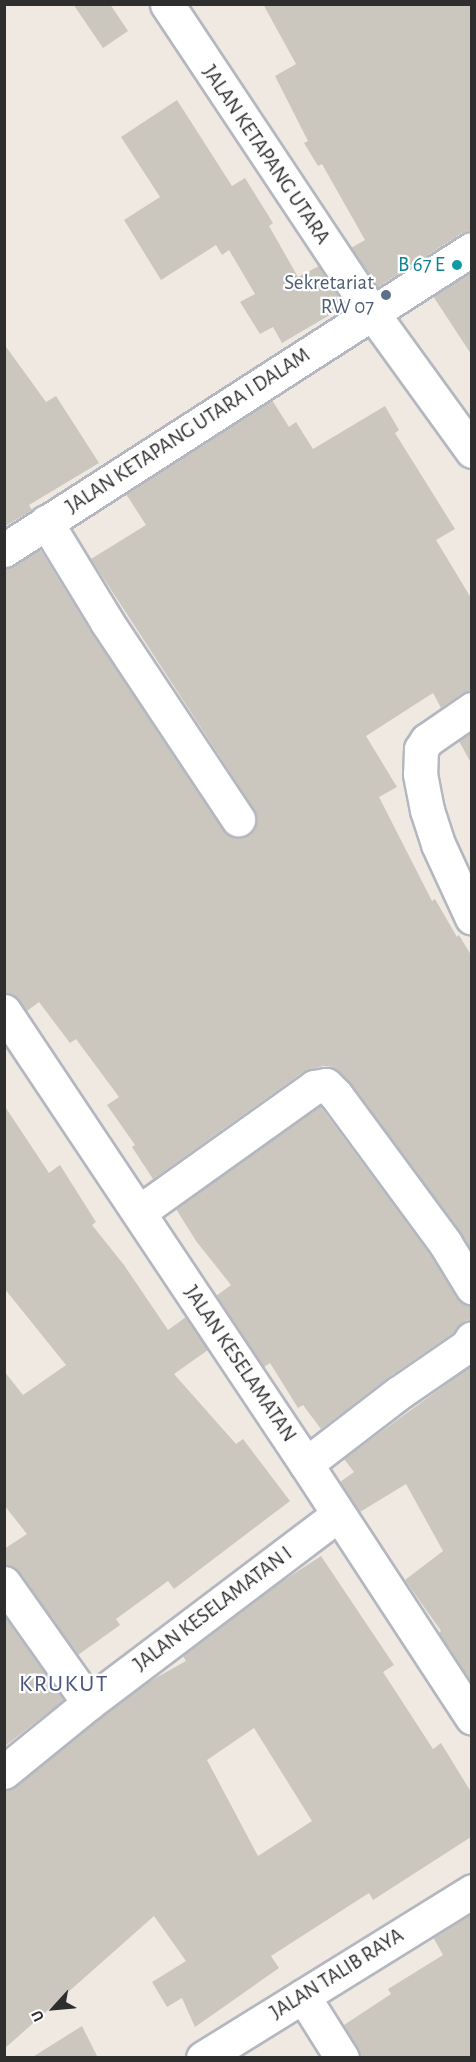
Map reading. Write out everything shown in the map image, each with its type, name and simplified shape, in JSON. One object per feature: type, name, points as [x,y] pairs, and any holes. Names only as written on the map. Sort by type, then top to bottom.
[{"type":"street","name":"JALAN KETAPANG UTARA","points":[[167,4],[373,314],[471,451]]},
{"type":"street","name":"JALAN KETAPANG UTARA I DALAM","points":[[4,550],[471,249]]},
{"type":"street","points":[[46,522],[107,622],[238,819]]},
{"type":"street","points":[[471,709],[427,740],[421,749],[420,774],[438,844],[471,918]]},
{"type":"street","name":"JALAN KESELAMATAN","points":[[4,1011],[306,1464],[471,1718]]},
{"type":"street","points":[[139,1212],[314,1087],[326,1085],[336,1095],[445,1243],[471,1287]]},
{"type":"street","points":[[306,1464],[400,1392],[467,1346],[471,1338]]},
{"type":"street","name":"JALAN KESELAMATAN I","points":[[4,1772],[89,1703],[338,1515]]},
{"type":"street","points":[[4,1583],[89,1703]]},
{"type":"street","name":"JALAN TALIB RAYA","points":[[203,2058],[471,1891]]},
{"type":"street","points":[[303,1996],[342,2058]]},
{"type":"building","points":[[73,4],[110,4],[128,31],[103,48]]},
{"type":"building","points":[[263,4],[471,4],[471,230],[462,233],[378,287],[351,248],[365,240],[322,164],[318,166],[304,143],[308,141],[275,76],[296,64]]},
{"type":"building","points":[[177,100],[232,186],[245,178],[273,223],[269,226],[298,277],[319,266],[345,306],[282,343],[273,327],[260,334],[240,302],[255,294],[229,250],[222,255],[216,245],[161,280],[124,220],[160,197],[121,137]]},
{"type":"building","points":[[471,272],[471,354],[433,296]]},
{"type":"building","points":[[4,344],[46,402],[56,396],[99,463],[29,505],[32,510],[4,527]]},
{"type":"building","points":[[272,400],[289,427],[296,422],[313,449],[385,406],[399,430],[395,433],[455,529],[436,540],[471,598],[471,690],[441,708],[433,693],[366,736],[397,787],[379,797],[432,901],[435,899],[457,937],[459,935],[471,955],[471,1250],[351,1084],[332,1067],[323,1066],[303,1072],[153,1179],[132,1147],[135,1145],[107,1105],[119,1097],[76,1039],[70,1043],[39,1002],[27,1011],[13,995],[4,993],[4,569],[14,566],[40,549],[91,632],[222,829],[230,836],[239,838],[248,835],[255,827],[257,817],[254,809],[91,559],[146,525],[126,494]]},
{"type":"building","points":[[471,732],[471,763],[459,741]]},
{"type":"building","points":[[4,1105],[49,1173],[60,1165],[96,1222],[92,1225],[124,1265],[168,1330],[186,1317],[208,1350],[174,1374],[236,1444],[243,1439],[290,1501],[174,1589],[168,1581],[116,1619],[120,1625],[78,1655],[19,1572],[4,1565],[4,1549],[27,1534],[4,1505],[4,1371],[23,1395],[66,1365],[4,1288]]},
{"type":"building","points":[[320,1106],[429,1253],[456,1297],[471,1306],[471,1319],[463,1322],[453,1333],[389,1377],[321,1429],[303,1405],[298,1408],[270,1363],[264,1367],[216,1296],[231,1285],[196,1241],[176,1209]]},
{"type":"building","points":[[471,1366],[471,1683],[439,1633],[441,1631],[405,1580],[443,1551],[406,1484],[360,1512],[340,1482],[354,1472],[344,1459]]},
{"type":"building","points":[[321,1556],[394,1665],[383,1672],[433,1749],[441,1743],[471,1792],[471,1837],[373,1900],[369,1893],[271,1956],[279,1968],[195,2027],[182,1998],[167,2007],[152,1982],[186,1961],[154,1916],[4,2049],[4,1790],[16,1787],[143,1685],[186,1661],[183,1656],[272,1588]],"holes":[[[254,1728],[312,1821],[258,1856],[207,1760]]]},
{"type":"building","points":[[4,1616],[64,1700],[4,1747]]},
{"type":"building","points":[[471,1913],[471,2058],[361,2058],[344,2025],[391,1994],[388,1989],[443,1955],[433,1937]]},
{"type":"building","points":[[82,2026],[98,2058],[31,2058]]},
{"type":"place","name":"B 67 E","points":[[457,265]]},
{"type":"place","name":"Sekretariat RW 07","points":[[386,295]]},
{"type":"district","name":"KRUKUT","points":[[64,1685]]}]
